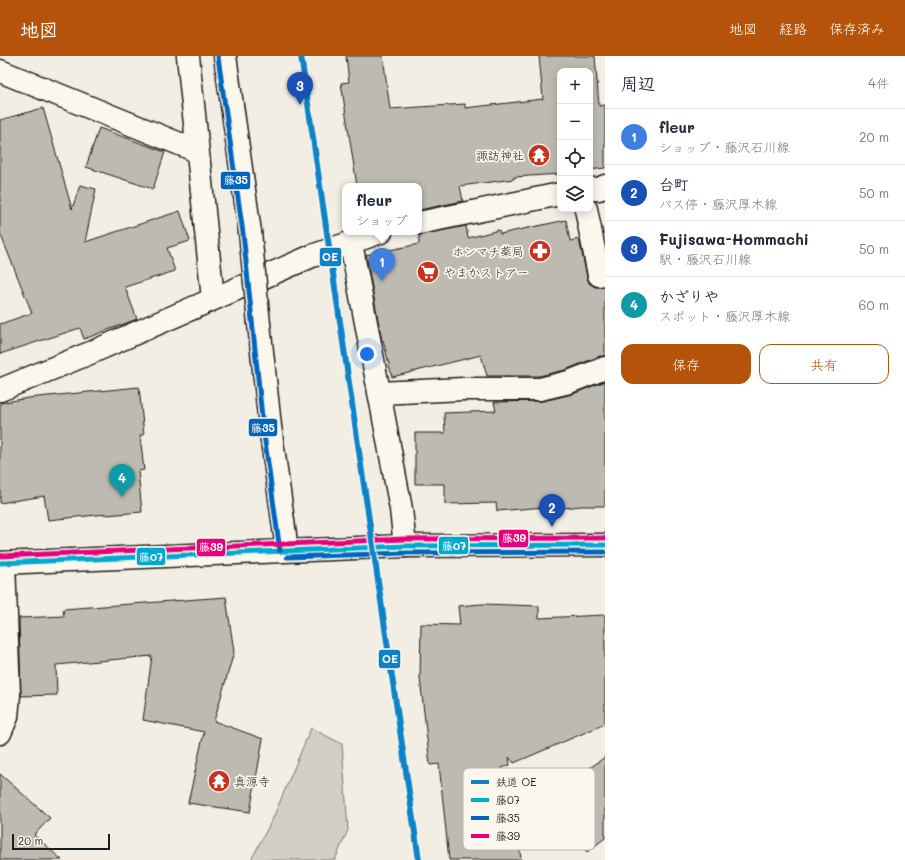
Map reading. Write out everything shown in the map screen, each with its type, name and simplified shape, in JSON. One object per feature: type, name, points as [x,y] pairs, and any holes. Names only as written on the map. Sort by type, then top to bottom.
[{"type":"street","points":[[188,56],[213,299]]},
{"type":"street","points":[[225,56],[250,232],[270,426],[287,550]]},
{"type":"street","points":[[0,71],[197,151]]},
{"type":"street","points":[[593,189],[599,189],[605,186]]},
{"type":"street","points":[[422,222],[557,195]]},
{"type":"street","points":[[587,212],[599,275],[605,274]]},
{"type":"street","points":[[0,390],[90,353],[312,256],[373,235]]},
{"type":"street","points":[[351,243],[401,509],[400,546]]},
{"type":"street","points":[[379,394],[463,389],[540,389],[569,382],[605,368]]},
{"type":"street","points":[[0,733],[7,716],[9,694],[2,563],[400,546],[605,545]]},
{"type":"shaded area","points":[[311,728],[342,744],[348,830],[335,860],[251,860],[273,818]]},
{"type":"building","points":[[346,56],[383,56],[390,109],[465,104],[465,108],[543,99],[539,56],[595,56],[599,106],[605,105],[605,168],[593,170],[593,68],[557,68],[557,174],[514,177],[514,179],[460,186],[463,201],[422,209],[422,183],[357,183],[341,83],[349,82]]},
{"type":"building","points":[[43,108],[72,209],[80,185],[96,189],[85,242],[180,211],[190,241],[167,248],[175,271],[125,287],[137,319],[84,339],[80,328],[0,354],[0,324],[32,313],[0,233],[0,120]]},
{"type":"building","points":[[99,128],[165,152],[153,189],[86,167]]},
{"type":"building","points":[[566,220],[570,241],[579,239],[589,283],[595,287],[605,287],[605,356],[600,356],[565,370],[539,376],[487,376],[481,355],[392,377],[383,340],[382,341],[366,255],[419,244],[419,235],[466,226],[468,238],[499,230],[500,234]]},
{"type":"building","points":[[605,381],[605,506],[581,506],[545,510],[545,507],[497,511],[496,503],[445,504],[445,484],[415,484],[415,433],[445,433],[444,413],[496,411],[494,402],[543,401],[573,394]]},
{"type":"building","points":[[139,387],[144,435],[140,435],[144,470],[138,471],[142,512],[48,520],[44,496],[0,503],[0,403],[28,398]]},
{"type":"building","points":[[226,597],[234,652],[214,721],[263,739],[250,812],[188,803],[204,732],[143,720],[152,656],[56,665],[57,695],[21,696],[19,618],[64,616],[63,609]]},
{"type":"building","points":[[482,604],[539,606],[539,618],[605,615],[605,724],[514,763],[509,757],[510,765],[502,768],[463,768],[463,850],[520,850],[521,860],[449,860],[439,764],[430,765],[420,678],[421,624],[460,625],[458,606]]},
{"type":"building","points":[[605,757],[605,838],[595,846],[595,768],[590,768]]},
{"type":"building","points":[[0,774],[50,818],[34,835],[62,860],[0,860]]},
{"type":"rail line","name":"OE","points":[[301,56],[419,860]]},
{"type":"transit line","name":"藤35","points":[[218,57],[243,233],[263,427],[280,551]]},
{"type":"transit line","name":"藤39","points":[[0,556],[405,539],[605,538]]},
{"type":"transit line","name":"藤07","points":[[0,563],[405,546],[605,545]]},
{"type":"transit line","name":"藤35","points":[[287,557],[405,553],[605,552]]},
{"type":"place","name":"Fujisawa-Hommachi","points":[[300,105]]},
{"type":"place","name":"諏訪神社","points":[[539,155]]},
{"type":"place","name":"ホンマチ薬局","points":[[540,251]]},
{"type":"place","name":"やまかストアー","points":[[428,272]]},
{"type":"place","name":"fleur","points":[[382,281]]},
{"type":"place","name":"かざりや","points":[[122,497]]},
{"type":"place","name":"台町","points":[[552,527]]},
{"type":"place","name":"真源寺","points":[[219,781]]}]
